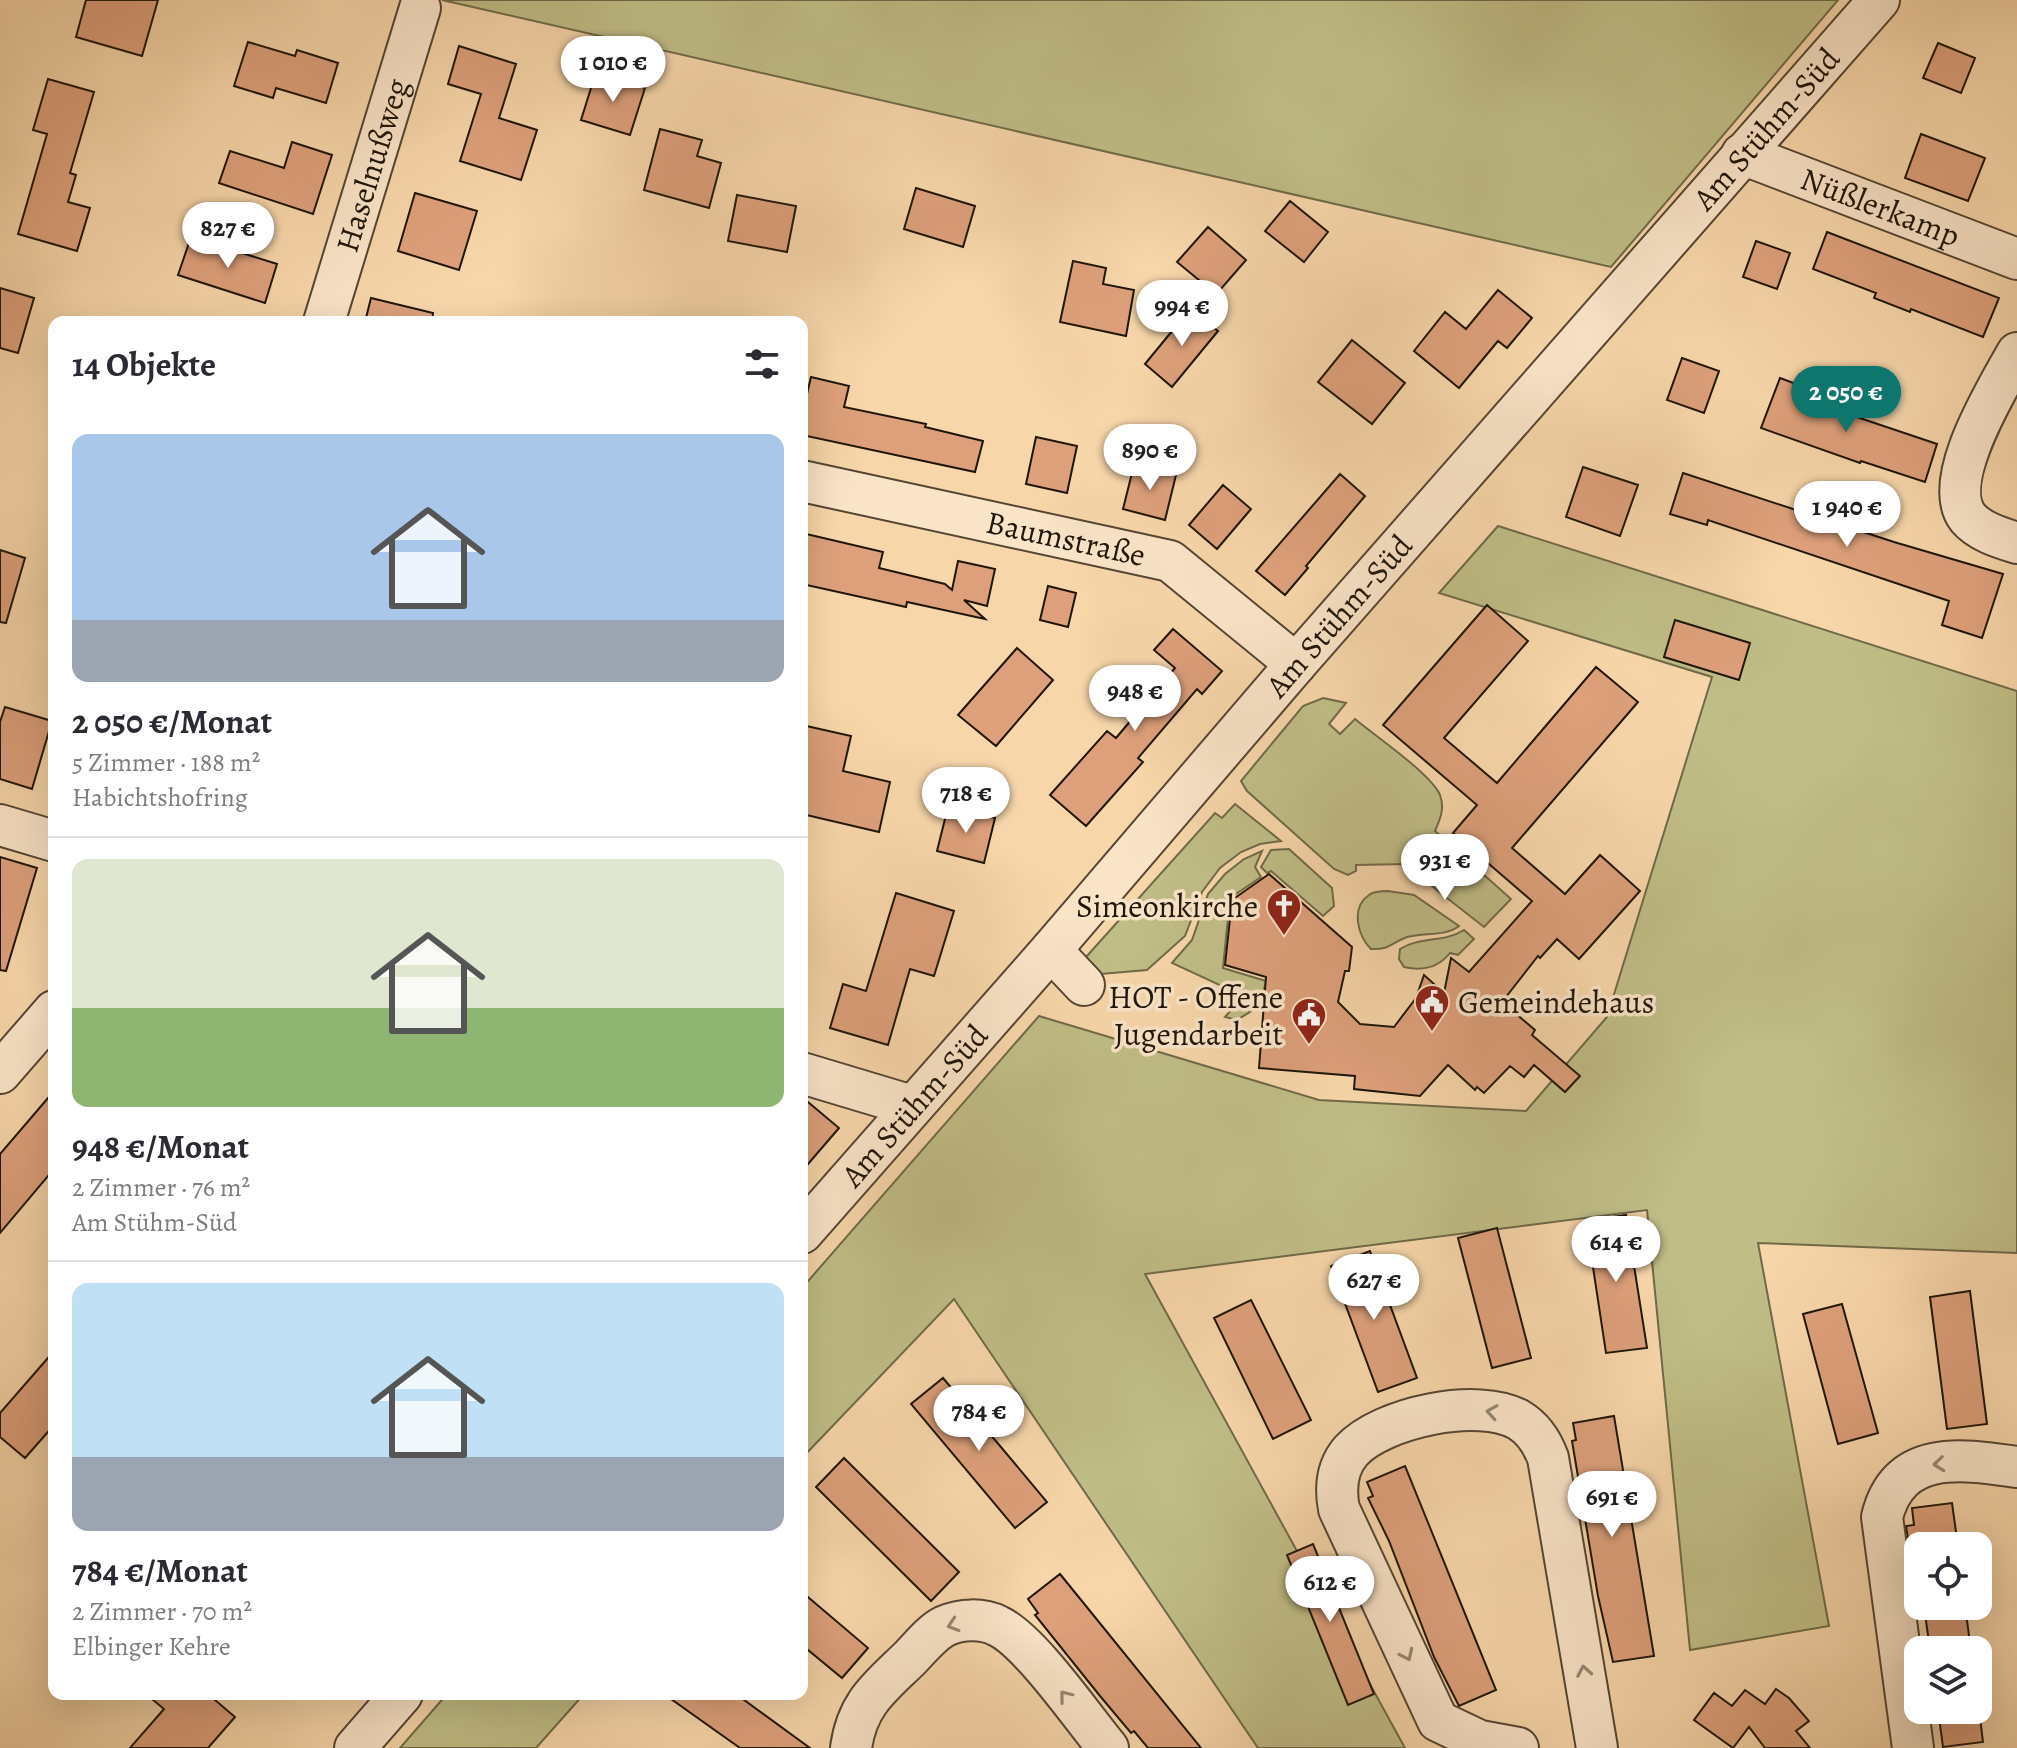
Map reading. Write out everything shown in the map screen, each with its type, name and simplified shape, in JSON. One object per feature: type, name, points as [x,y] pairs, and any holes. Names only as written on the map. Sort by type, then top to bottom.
[{"type":"street","name":"Am Stühm-Süd","points":[[808,1226],[1879,0]]},
{"type":"street","name":"Haselnußweg","points":[[326,316],[420,8]]},
{"type":"street","name":"Nüßlerkamp","points":[[1742,154],[2017,259]]},
{"type":"street","points":[[2017,353],[1970,447],[1960,493],[1964,511],[1973,523],[2017,543]]},
{"type":"street","name":"Baumstraße","points":[[808,482],[1170,561],[1296,664]]},
{"type":"street","points":[[0,825],[48,839]]},
{"type":"street","points":[[1051,950],[1084,985]]},
{"type":"street","points":[[0,1073],[48,1018]]},
{"type":"street","points":[[808,1075],[912,1106]]},
{"type":"street","points":[[1518,1748],[1480,1741],[1438,1721],[1339,1509],[1336,1494],[1339,1472],[1350,1452],[1374,1432],[1420,1417],[1488,1410],[1520,1420],[1538,1436],[1548,1458],[1597,1748]]},
{"type":"street","points":[[1913,1748],[1882,1517],[1888,1498],[1901,1479],[1924,1465],[1962,1462],[2017,1467]]},
{"type":"street","points":[[851,1748],[856,1722],[867,1700],[939,1629],[978,1620],[996,1625],[1017,1638],[1108,1748]]},
{"type":"street","points":[[355,1748],[397,1700]]},
{"type":"shaded area","points":[[442,0],[1838,0],[1611,267]]},
{"type":"shaded area","points":[[1498,526],[2017,691],[2017,1253],[1758,1243],[1829,1626],[1690,1650],[1647,1210],[1145,1274],[1405,1748],[1258,1748],[954,1299],[808,1452],[808,1281],[1039,1016],[1319,1100],[1526,1111],[1607,1017],[1712,677],[1439,593]]},
{"type":"shaded area","points":[[1323,698],[1346,703],[1329,724],[1340,734],[1355,719],[1434,786],[1442,805],[1435,831],[1511,899],[1484,927],[1424,880],[1406,872],[1406,864],[1356,865],[1356,871],[1348,875],[1334,869],[1247,791],[1241,781],[1303,706]]},
{"type":"shaded area","points":[[1235,804],[1281,841],[1260,844],[1241,852],[1220,868],[1202,892],[1185,936],[1147,970],[1089,975],[1078,966],[1215,813],[1222,818]]},
{"type":"shaded area","points":[[1289,849],[1332,888],[1334,906],[1323,916],[1271,871],[1267,873],[1261,867],[1271,850]]},
{"type":"shaded area","points":[[1262,851],[1255,867],[1261,877],[1230,898],[1223,968],[1266,981],[1264,989],[1274,992],[1266,1002],[1237,1020],[1225,1017],[1233,1008],[1235,997],[1222,986],[1172,963],[1192,940],[1208,894],[1225,874],[1244,859]]},
{"type":"shaded area","points":[[1388,891],[1414,895],[1459,926],[1447,932],[1407,937],[1387,947],[1371,949],[1360,930],[1359,907],[1371,894]]},
{"type":"shaded area","points":[[1464,930],[1474,939],[1458,955],[1450,953],[1435,965],[1417,969],[1404,967],[1399,959],[1400,949],[1408,945],[1448,937]]},
{"type":"shaded area","points":[[442,1700],[579,1700],[536,1748],[400,1748]]},
{"type":"building","points":[[86,0],[158,0],[142,56],[76,37]]},
{"type":"building","points":[[248,42],[295,56],[297,50],[338,63],[326,103],[276,88],[273,98],[234,86]]},
{"type":"building","points":[[1938,43],[1975,58],[1961,93],[1923,78]]},
{"type":"building","points":[[459,46],[516,64],[499,118],[537,130],[521,180],[460,161],[481,94],[448,84]]},
{"type":"building","points":[[596,72],[645,88],[630,135],[581,120]]},
{"type":"building","points":[[48,79],[94,92],[70,173],[76,175],[68,202],[90,208],[77,251],[18,234],[47,134],[33,130]]},
{"type":"building","points":[[660,129],[702,140],[697,156],[721,163],[709,208],[644,190]]},
{"type":"building","points":[[1921,134],[1985,158],[1968,201],[1905,178]]},
{"type":"building","points":[[292,142],[332,155],[313,214],[219,183],[230,151],[284,168]]},
{"type":"building","points":[[916,188],[975,206],[963,247],[904,229]]},
{"type":"building","points":[[415,193],[477,211],[459,270],[398,251]]},
{"type":"building","points":[[737,195],[796,206],[787,252],[728,241]]},
{"type":"building","points":[[1290,201],[1328,232],[1304,262],[1265,231]]},
{"type":"building","points":[[1208,227],[1246,260],[1220,290],[1211,290],[1177,262]]},
{"type":"building","points":[[1827,232],[1999,298],[1983,337],[1874,298],[1876,293],[1813,269]]},
{"type":"building","points":[[191,237],[277,264],[265,303],[178,275]]},
{"type":"building","points":[[1756,241],[1790,253],[1777,289],[1743,277]]},
{"type":"building","points":[[1073,261],[1106,268],[1103,284],[1134,290],[1126,336],[1060,322]]},
{"type":"building","points":[[0,288],[34,298],[18,353],[0,348]]},
{"type":"building","points":[[1498,290],[1532,318],[1507,348],[1498,341],[1459,388],[1414,351],[1445,312],[1466,329]]},
{"type":"building","points":[[371,298],[433,313],[433,316],[366,316]]},
{"type":"building","points":[[1191,308],[1218,331],[1172,387],[1145,364]]},
{"type":"building","points":[[1352,340],[1405,383],[1372,424],[1318,382]]},
{"type":"building","points":[[1682,358],[1719,371],[1704,413],[1667,400]]},
{"type":"building","points":[[811,377],[849,386],[844,407],[926,424],[925,427],[983,441],[975,472],[808,436]]},
{"type":"building","points":[[1780,378],[1807,388],[1803,399],[1937,444],[1925,482],[1761,428]]},
{"type":"building","points":[[1036,437],[1077,446],[1067,493],[1026,484]]},
{"type":"building","points":[[1134,465],[1176,475],[1165,520],[1123,509]]},
{"type":"building","points":[[1583,467],[1638,485],[1620,536],[1566,517]]},
{"type":"building","points":[[1683,473],[2003,574],[1982,638],[1942,625],[1949,601],[1708,520],[1707,525],[1670,514]]},
{"type":"building","points":[[1340,474],[1365,496],[1285,595],[1256,571]]},
{"type":"building","points":[[1223,485],[1251,509],[1217,549],[1189,525]]},
{"type":"building","points":[[808,534],[883,552],[879,568],[945,584],[952,590],[958,561],[995,569],[987,606],[964,600],[985,619],[907,602],[906,607],[808,585]]},
{"type":"building","points":[[0,550],[25,558],[6,623],[0,622]]},
{"type":"building","points":[[1048,586],[1076,593],[1068,627],[1040,620]]},
{"type":"building","points":[[1487,605],[1528,641],[1444,738],[1497,783],[1596,667],[1638,702],[1512,848],[1565,894],[1600,855],[1640,891],[1579,959],[1557,939],[1540,958],[1538,956],[1502,1002],[1535,1030],[1532,1035],[1580,1076],[1565,1092],[1534,1065],[1524,1077],[1510,1066],[1484,1093],[1477,1087],[1475,1090],[1448,1065],[1420,1096],[1354,1089],[1355,1076],[1259,1068],[1266,977],[1225,965],[1232,900],[1269,874],[1352,947],[1349,971],[1345,971],[1338,1002],[1360,1024],[1394,1027],[1416,998],[1424,975],[1444,993],[1451,958],[1469,972],[1532,901],[1453,833],[1477,805],[1383,725]]},
{"type":"building","points":[[1675,620],[1750,643],[1739,680],[1664,657]]},
{"type":"building","points":[[1173,629],[1222,671],[1202,694],[1197,689],[1138,758],[1143,762],[1086,826],[1050,795],[1107,731],[1116,738],[1175,668],[1154,650]]},
{"type":"building","points":[[1017,648],[1053,680],[996,746],[958,715]]},
{"type":"building","points":[[5,707],[48,720],[48,735],[32,789],[0,779],[0,722]]},
{"type":"building","points":[[808,726],[851,736],[843,771],[890,782],[879,832],[808,815]]},
{"type":"building","points":[[948,807],[995,818],[984,863],[937,851]]},
{"type":"building","points":[[0,857],[37,868],[6,971],[0,970]]},
{"type":"building","points":[[896,893],[954,911],[934,976],[910,969],[888,1045],[830,1028],[843,984],[866,991]]},
{"type":"building","points":[[48,1098],[48,1176],[0,1233],[0,1154]]},
{"type":"building","points":[[808,1102],[839,1128],[808,1164]]},
{"type":"building","points":[[1626,1215],[1647,1348],[1606,1353],[1586,1221]]},
{"type":"building","points":[[1497,1228],[1531,1358],[1492,1368],[1458,1238]]},
{"type":"building","points":[[1370,1251],[1417,1378],[1378,1392],[1331,1266]]},
{"type":"building","points":[[1970,1291],[1987,1424],[1947,1429],[1930,1297]]},
{"type":"building","points":[[1251,1300],[1311,1420],[1273,1439],[1214,1318]]},
{"type":"building","points":[[1842,1304],[1878,1433],[1838,1444],[1803,1314]]},
{"type":"building","points":[[48,1358],[48,1432],[25,1458],[0,1437],[0,1413]]},
{"type":"building","points":[[943,1378],[1047,1502],[1015,1528],[911,1404]]},
{"type":"building","points":[[1614,1416],[1654,1656],[1613,1662],[1598,1596],[1572,1441],[1576,1440],[1573,1423]]},
{"type":"building","points":[[844,1458],[959,1572],[931,1601],[816,1487]]},
{"type":"building","points":[[1405,1466],[1496,1690],[1459,1706],[1434,1657],[1389,1541],[1368,1498],[1373,1496],[1367,1482]]},
{"type":"building","points":[[1952,1503],[1956,1532],[1907,1532],[1906,1526],[1914,1525],[1912,1508]]},
{"type":"building","points":[[1313,1544],[1374,1694],[1348,1705],[1287,1555]]},
{"type":"building","points":[[1060,1574],[1201,1748],[1148,1748],[1100,1696],[1035,1615],[1038,1613],[1028,1599]]},
{"type":"building","points":[[808,1597],[868,1648],[842,1678],[808,1650]]},
{"type":"building","points":[[1926,1620],[1967,1620],[1969,1636],[1928,1636]]},
{"type":"building","points":[[1776,1689],[1789,1698],[1809,1721],[1796,1731],[1810,1748],[1765,1748],[1749,1727],[1733,1748],[1694,1720],[1714,1693],[1732,1706],[1745,1690],[1765,1704]]},
{"type":"building","points":[[153,1700],[215,1700],[235,1717],[208,1748],[130,1748],[164,1709]]},
{"type":"building","points":[[672,1700],[744,1700],[810,1748],[740,1748]]},
{"type":"building","points":[[1940,1724],[1981,1724],[1983,1742],[1943,1747]]},
{"type":"place","name":"Simeonkirche","points":[[1284,937]]},
{"type":"place","name":"Gemeindehaus","points":[[1432,1033]]},
{"type":"place","name":"HOT - Offene Jugendarbeit","points":[[1309,1046]]}]
